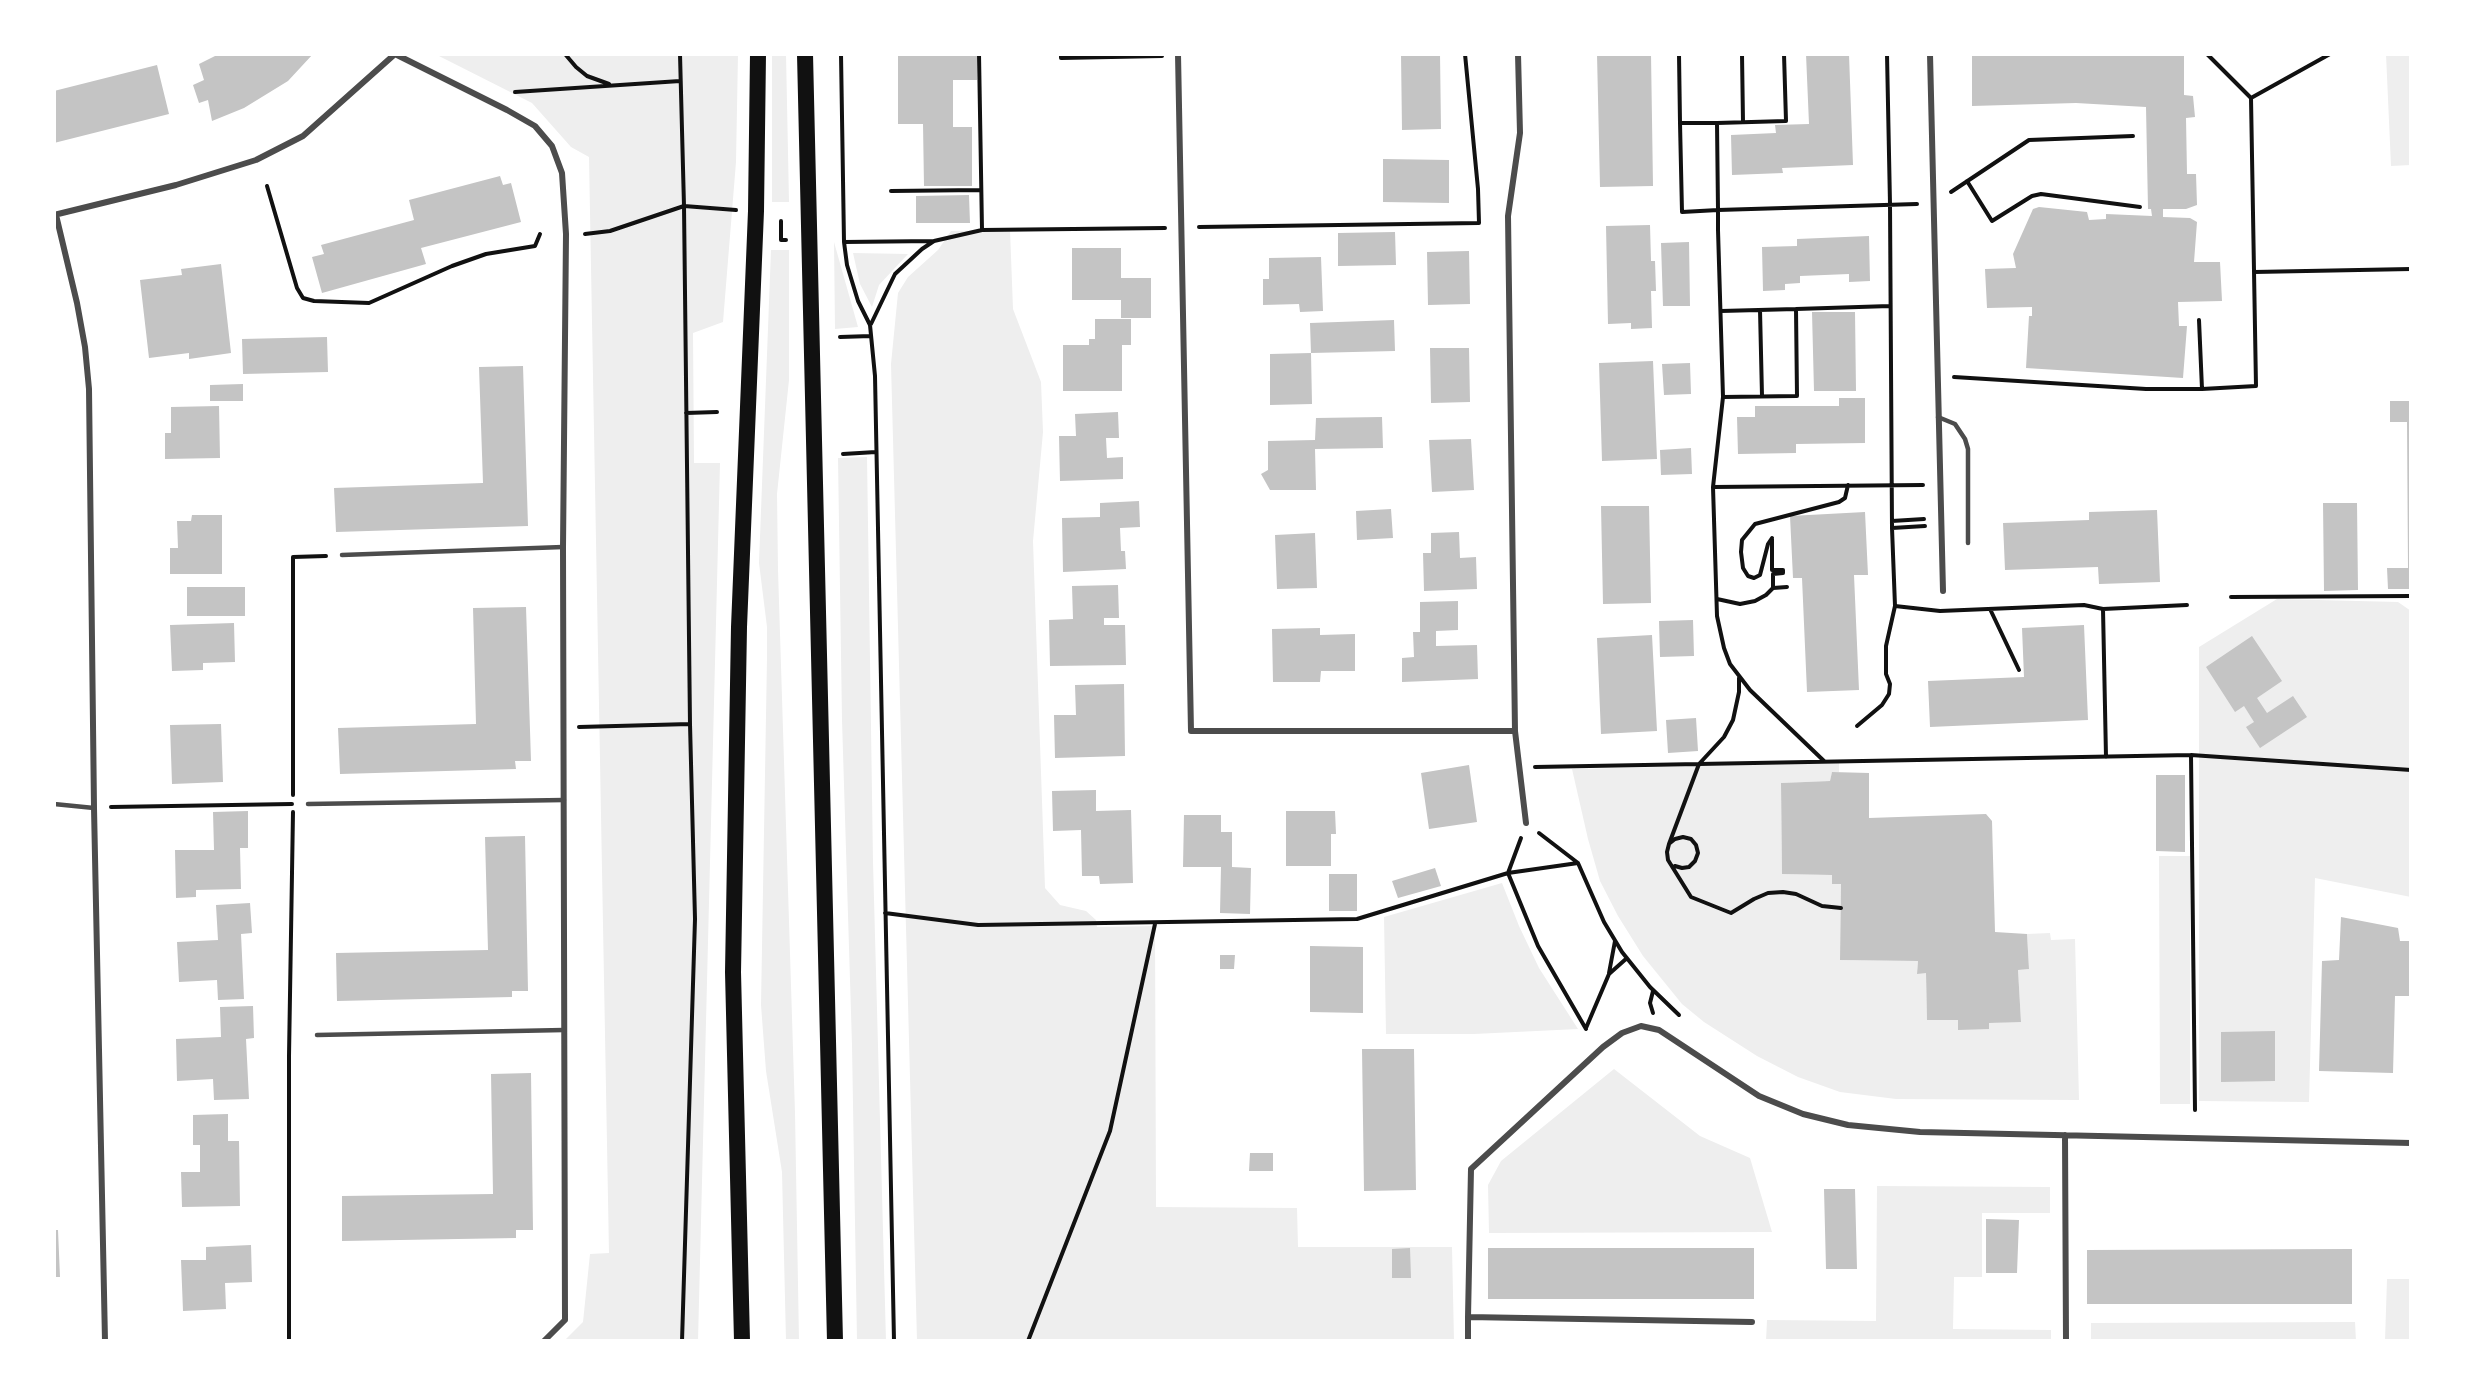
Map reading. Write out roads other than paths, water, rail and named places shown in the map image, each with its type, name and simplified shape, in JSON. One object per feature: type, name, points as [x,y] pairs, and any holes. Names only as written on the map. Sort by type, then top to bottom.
[{"type":"highway","points":[[741,1341],[734,948],[739,627],[756,211],[758,54]]},
{"type":"highway","points":[[805,54],[835,1341]]},
{"type":"street","points":[[105,1341],[94,808],[89,389],[85,347],[77,303],[55,215],[176,185],[256,160],[303,136],[395,54],[535,126],[552,146],[562,173],[566,234],[563,547],[565,1320],[544,1341]]},
{"type":"street","points":[[1518,54],[1520,133],[1508,216],[1515,731],[1526,823]]},
{"type":"street","points":[[1930,54],[1943,591]]},
{"type":"street","points":[[1178,55],[1191,731],[1515,731]]},
{"type":"street","points":[[1468,1341],[1471,1168],[1603,1047],[1622,1033],[1641,1026],[1659,1030],[1759,1096],[1803,1114],[1848,1125],[1920,1132],[2411,1143]]},
{"type":"street","points":[[2065,1135],[2066,1341]]},
{"type":"street","points":[[1468,1317],[1752,1322]]},
{"type":"lane","points":[[1938,417],[1955,424],[1961,431],[1968,449],[1968,543]]},
{"type":"lane","points":[[342,555],[563,547]]},
{"type":"lane","points":[[308,804],[564,800]]},
{"type":"lane","points":[[54,804],[94,808]]},
{"type":"lane","points":[[317,1035],[564,1030]]}]
